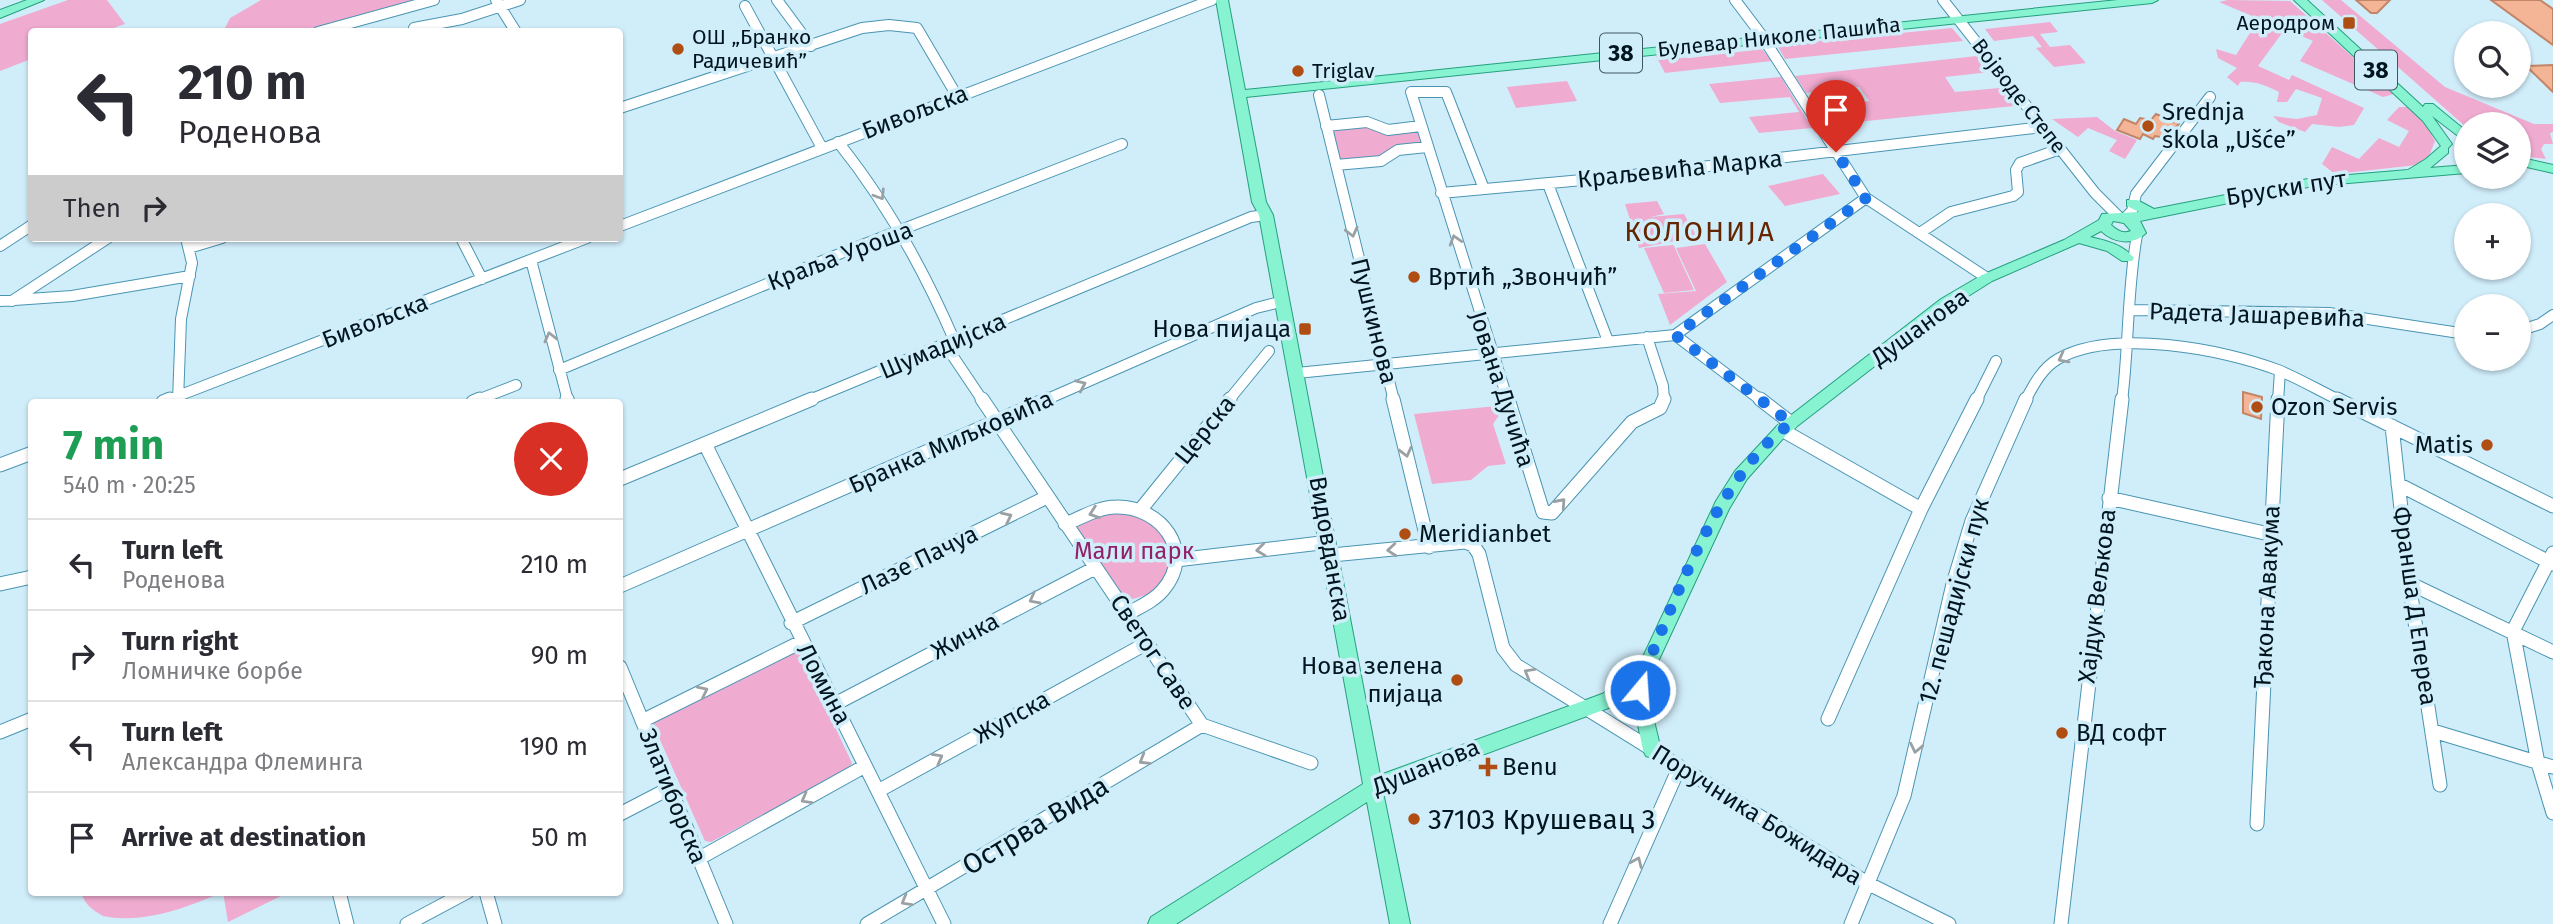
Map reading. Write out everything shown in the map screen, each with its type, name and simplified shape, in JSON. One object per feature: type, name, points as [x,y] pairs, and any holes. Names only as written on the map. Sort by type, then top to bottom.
[{"type":"main road","points":[[0,13],[38,0]]},
{"type":"main road","name":"Видовданска","points":[[1222,0],[1244,90]]},
{"type":"main road","name":"Видовданска","points":[[1233,0],[1259,202],[1266,215],[1284,301],[1371,787],[1400,924]]},
{"type":"main road","name":"Булевар Николе Пашића","points":[[1956,17],[2096,0]]},
{"type":"main road","name":"Булевар Николе Пашића","points":[[1244,90],[1762,36],[2152,0]]},
{"type":"main road","name":"38","points":[[2304,1],[2454,131]]},
{"type":"main road","name":"38","points":[[2304,1],[2427,118],[2445,147],[2448,158],[2454,161]]},
{"type":"main road","name":"38","points":[[2445,147],[2454,144]]},
{"type":"main road","name":"Бруски пут","points":[[2406,173],[2431,162],[2445,147]]},
{"type":"main road","points":[[2531,164],[2553,169]]},
{"type":"main road","name":"Бруски пут","points":[[2116,223],[2151,213],[2286,186],[2454,169]]},
{"type":"main road","points":[[2531,169],[2553,169]]},
{"type":"main road","points":[[2132,203],[2151,213]]},
{"type":"main road","name":"Бруски пут","points":[[2138,234],[2167,211]]},
{"type":"main road","points":[[2116,223],[2137,225],[2138,234]]},
{"type":"main road","points":[[2116,223],[2138,234]]},
{"type":"main road","name":"Душанова","points":[[1158,924],[1371,787],[1588,708],[1624,692],[1640,681],[1722,506],[1748,467],[1786,426],[1946,303],[1987,278],[2116,223]]},
{"type":"main road","points":[[2076,242],[2112,247],[2129,263]]},
{"type":"main road","points":[[1640,681],[1641,704],[1652,750]]},
{"type":"street","points":[[332,28],[434,0]]},
{"type":"street","points":[[423,28],[462,19],[496,3],[520,0]]},
{"type":"street","points":[[777,0],[811,46]]},
{"type":"street","name":"Бивољска","points":[[623,225],[1212,0]]},
{"type":"street","points":[[1735,0],[1762,36],[1866,198],[1987,278]]},
{"type":"street","name":"Војводе Степе","points":[[1943,0],[2116,223]]},
{"type":"street","points":[[496,3],[513,28]]},
{"type":"street","points":[[745,6],[822,148]]},
{"type":"street","points":[[402,8],[413,28]]},
{"type":"street","points":[[623,107],[868,27],[913,26],[924,36],[957,96]]},
{"type":"street","name":"Јована Дучића","points":[[1484,189],[1446,92],[1410,92],[1541,509],[1548,513],[1558,507],[1632,422],[1660,408],[1664,401],[1660,375],[1647,337]]},
{"type":"street","name":"Пушкинова","points":[[1319,95],[1429,547]]},
{"type":"street","points":[[2129,263],[2116,223],[2132,211],[2132,203],[2210,97]]},
{"type":"street","points":[[1326,126],[1367,122],[1388,130],[1421,126]]},
{"type":"street","name":"Краљевића Марка","points":[[1441,193],[1548,184],[2043,127]]},
{"type":"street","name":"Светог Саве","points":[[838,142],[876,188],[924,270],[951,344],[996,422],[1202,724],[1311,763]]},
{"type":"street","name":"Краља Уроша","points":[[559,370],[1122,144]]},
{"type":"street","points":[[1336,165],[1381,161],[1398,150],[1427,147]]},
{"type":"street","points":[[1920,233],[1951,212],[2013,196],[2018,192],[2016,170],[2020,163],[2060,149]]},
{"type":"street","points":[[1548,184],[1608,341]]},
{"type":"street","points":[[1297,373],[1675,335],[1866,198]]},
{"type":"street","name":"Шумадијска","points":[[623,478],[951,344],[1251,217],[1266,215]]},
{"type":"street","points":[[0,246],[28,228]]},
{"type":"street","points":[[2129,263],[2138,234]]},
{"type":"street","points":[[6,302],[102,242]]},
{"type":"street","points":[[463,242],[482,279]]},
{"type":"street","name":"Бивољска","points":[[181,399],[577,242]]},
{"type":"street","points":[[178,399],[179,332],[190,276],[187,243]]},
{"type":"street","points":[[531,260],[567,399]]},
{"type":"street","name":"Хајдук Вељкова","points":[[2061,924],[2129,344],[2132,310],[2129,263]]},
{"type":"street","points":[[6,302],[114,290],[190,276]]},
{"type":"street","name":"Бранка Миљковића","points":[[623,585],[1256,308],[1284,301]]},
{"type":"street","name":"Радета Јашаревића","points":[[2132,310],[2329,313],[2454,332]]},
{"type":"street","points":[[2531,327],[2553,315]]},
{"type":"street","points":[[1675,335],[1786,426],[1921,509]]},
{"type":"street","name":"12. пешадијски пук","points":[[1851,924],[1887,845],[1909,779],[1947,606],[1972,520],[2028,395],[2048,368],[2059,359],[2088,349],[2129,344],[2225,355],[2280,371],[2553,506]]},
{"type":"street","name":"Церска","points":[[1141,509],[1269,351]]},
{"type":"street","points":[[1828,719],[1921,509],[1996,362]]},
{"type":"street","name":"Ђакона Авакума","points":[[2257,824],[2269,534],[2280,371]]},
{"type":"street","points":[[481,399],[516,385]]},
{"type":"street","name":"Франша Д Епереа","points":[[2392,426],[2409,583],[2440,785]]},
{"type":"street","name":"Ломина","points":[[705,444],[791,623],[929,888],[944,924]]},
{"type":"street","points":[[0,465],[28,454]]},
{"type":"street","points":[[2398,484],[2552,560],[2513,631],[2546,765],[2553,813]]},
{"type":"street","name":"Лазе Пачуа","points":[[791,623],[1047,497]]},
{"type":"street","points":[[2109,498],[2269,534]]},
{"type":"street","points":[[1065,524],[1100,510],[1141,509],[1153,514],[1165,525],[1174,546],[1176,560],[1172,576],[1163,590],[1127,614]]},
{"type":"street","name":"Поручника Божидара","points":[[1176,560],[1330,549],[1429,547],[1465,542],[1474,545],[1479,554],[1503,648],[1509,659],[1679,768],[1869,884],[1949,924]]},
{"type":"street","name":"Жичка","points":[[835,705],[1095,568]]},
{"type":"street","points":[[0,584],[28,578]]},
{"type":"street","points":[[2409,583],[2553,652]]},
{"type":"street","points":[[642,721],[802,642]]},
{"type":"street","name":"Жупска","points":[[878,790],[1147,643]]},
{"type":"street","name":"Златиборска","points":[[623,674],[726,924]]},
{"type":"street","points":[[0,732],[28,721]]},
{"type":"street","name":"Острва Вида","points":[[867,924],[1202,724]]},
{"type":"street","points":[[2433,731],[2546,765]]},
{"type":"street","points":[[698,859],[865,766]]},
{"type":"street","points":[[1610,924],[1679,768]]},
{"type":"street","points":[[623,812],[670,788]]},
{"type":"street","points":[[340,896],[347,924]]},
{"type":"street","points":[[407,924],[460,896]]},
{"type":"street","points":[[487,896],[495,924]]},
{"type":"green space","points":[[68,0],[107,0],[125,24],[114,28],[28,28],[28,60],[0,71],[0,24]]},
{"type":"green space","points":[[261,0],[423,0],[320,28],[225,28],[230,18]]},
{"type":"green space","points":[[2322,0],[2341,0],[2445,87],[2454,91],[2454,98],[2471,98],[2505,112],[2454,112],[2454,116]]},
{"type":"green space","points":[[2290,1],[2394,94],[2383,97],[2300,61],[2313,41],[2285,29],[2258,66],[2289,80],[2292,75],[2364,108],[2354,125],[2339,127],[2312,124],[2305,132],[2279,122],[2273,116],[2297,119],[2317,115],[2322,98],[2296,89],[2287,102],[2277,102],[2279,92],[2250,82],[2240,82],[2238,86],[2227,77],[2237,68],[2218,58],[2216,49],[2236,55],[2259,19],[2219,2]]},
{"type":"green space","points":[[2050,22],[2058,32],[2040,34],[2050,47],[2070,45],[2086,63],[2054,67],[2036,48],[2042,47],[2033,36],[1994,41],[1985,29]]},
{"type":"green space","points":[[1952,28],[1963,41],[1785,59],[1777,45]]},
{"type":"green space","points":[[1762,49],[1772,61],[1665,73],[1656,56],[1690,58]]},
{"type":"green space","points":[[1977,56],[1990,72],[1945,77],[1955,92],[2000,88],[2014,106],[1827,125],[1816,108],[1869,101],[1859,87],[1806,93],[1795,76]]},
{"type":"green space","points":[[1781,77],[1812,128],[1759,133],[1749,117],[1799,112],[1790,97],[1720,103],[1709,84]]},
{"type":"green space","points":[[1567,81],[1577,101],[1516,108],[1507,87]]},
{"type":"green space","points":[[2399,107],[2409,107],[2426,125],[2435,141],[2429,156],[2417,165],[2335,174],[2322,164],[2332,147],[2359,159],[2379,138],[2399,147],[2409,131],[2387,120]]},
{"type":"green space","points":[[2097,117],[2115,131],[2137,140],[2125,159],[2109,151],[2117,140],[2088,128],[2078,137],[2052,119]]},
{"type":"green space","points":[[1367,122],[1388,130],[1421,126],[1427,147],[1398,150],[1381,161],[1336,165],[1326,126]]},
{"type":"green space","points":[[2531,123],[2553,124],[2553,132],[2550,133],[2553,144],[2544,144],[2541,149],[2546,159],[2531,157]]},
{"type":"green space","points":[[1823,174],[1840,194],[1785,206],[1768,186]]},
{"type":"green space","points":[[1657,201],[1664,214],[1650,217],[1684,214],[1697,237],[1639,248],[1625,204]]},
{"type":"green space","points":[[1705,244],[1727,282],[1670,325],[1658,294],[1696,291],[1676,248]]},
{"type":"green space","points":[[1673,245],[1694,290],[1664,293],[1644,248]]},
{"type":"green space","points":[[1497,406],[1500,414],[1493,424],[1506,464],[1488,466],[1471,480],[1432,484],[1414,414]]},
{"type":"green space","name":"Мали парк","points":[[1115,512],[1137,515],[1153,524],[1164,538],[1169,553],[1168,569],[1161,583],[1147,594],[1126,600],[1076,528],[1085,520]]},
{"type":"green space","points":[[791,651],[800,653],[852,763],[847,770],[711,842],[705,841],[653,724],[658,718]]},
{"type":"green space","points":[[83,896],[212,896],[162,914],[132,918],[103,916]]},
{"type":"green space","points":[[224,896],[281,896],[228,922]]},
{"type":"building","points":[[2356,0],[2390,0],[2377,13],[2371,13]]},
{"type":"building","points":[[2491,0],[2540,0],[2553,9],[2553,45],[2531,29],[2531,21],[2520,21]]},
{"type":"building","points":[[2553,65],[2553,92],[2531,71],[2531,66]]},
{"type":"building","name":"Srednja škola „Ušće”","points":[[2156,114],[2179,124],[2167,138],[2155,136],[2153,139],[2143,134],[2140,139],[2117,130],[2124,119],[2136,124],[2140,118],[2151,120]]},
{"type":"building","name":"Ozon Servis","points":[[2243,392],[2262,397],[2261,419],[2243,413]]},
{"type":"place","name":"Аеродром","points":[[2349,23]]},
{"type":"place","name":"ОШ „Бранко Радичевић”","points":[[678,49]]},
{"type":"place","name":"Triglav","points":[[1298,71]]},
{"type":"place","name":"Srednja škola „Ušće”","points":[[2148,126]]},
{"type":"place","name":"Вртић „Звончић”","points":[[1414,277]]},
{"type":"place","name":"Нова пијаца","points":[[1305,329]]},
{"type":"place","name":"Ozon Servis","points":[[2257,407]]},
{"type":"place","name":"Matis","points":[[2487,445]]},
{"type":"place","name":"Meridianbet","points":[[1405,534]]},
{"type":"place","name":"Нова зелена пијаца","points":[[1457,680]]},
{"type":"place","name":"ВД софт","points":[[2062,733]]},
{"type":"place","name":"Benu","points":[[1488,767]]},
{"type":"place","name":"37103 Крушевац 3","points":[[1414,819]]},
{"type":"district","name":"КОЛОНИЈА","points":[[1700,231]]},
{"type":"route","points":[[1640,690],[1640,681],[1722,506],[1754,459],[1791,423],[1688,342],[1675,335],[1866,198],[1836,152]]}]
